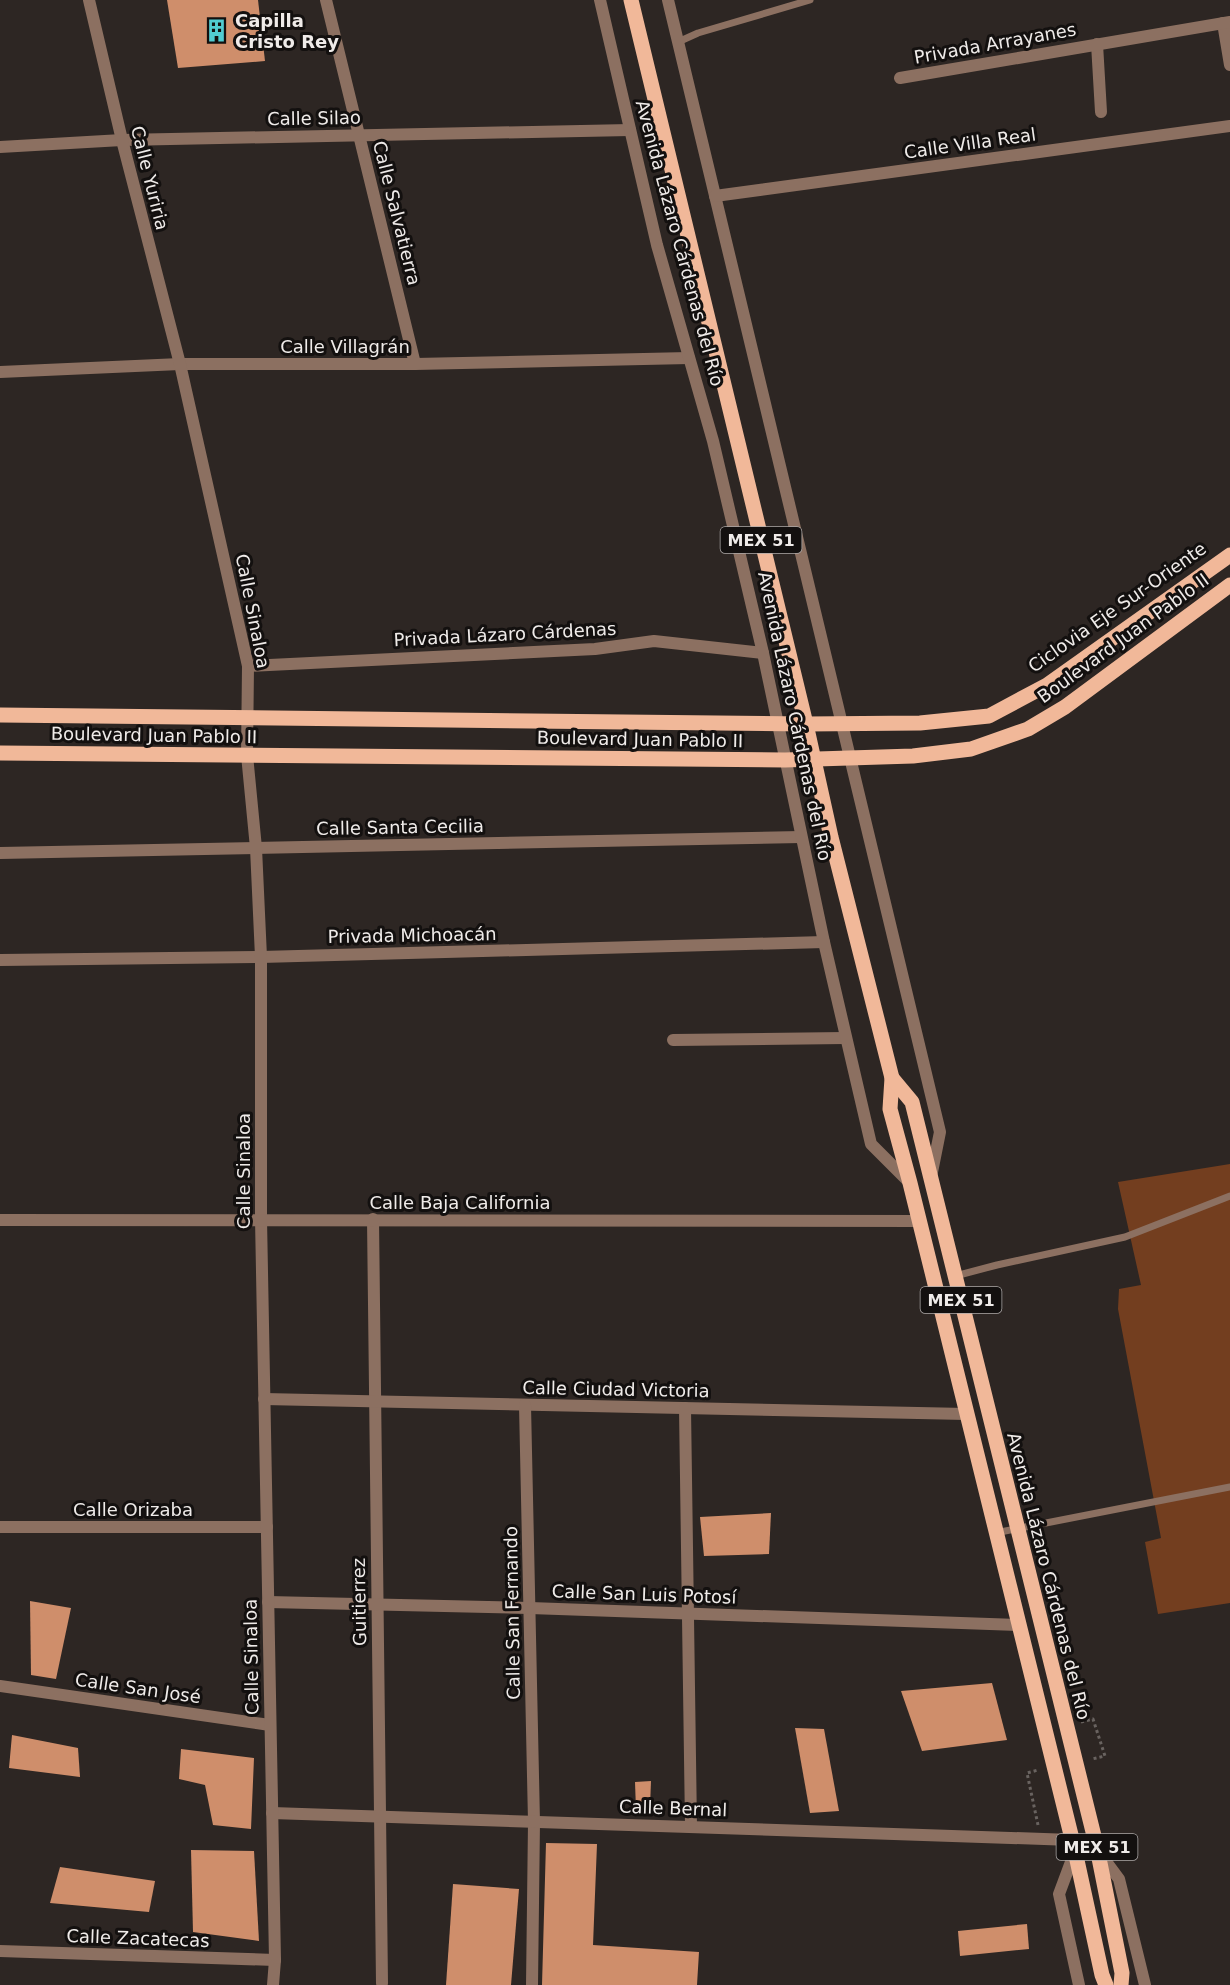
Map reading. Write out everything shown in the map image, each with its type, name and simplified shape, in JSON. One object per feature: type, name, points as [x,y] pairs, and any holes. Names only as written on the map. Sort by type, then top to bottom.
[{"type":"main road","name":"Avenida Lázaro Cárdenas del Río","points":[[631,0],[892,1078],[890,1109],[1106,1985]]},
{"type":"main road","name":"Boulevard Juan Pablo II","points":[[0,715],[778,724],[920,723],[989,716],[1047,685],[1230,555]]},
{"type":"main road","name":"Boulevard Juan Pablo II","points":[[0,753],[785,760],[913,756],[971,749],[1029,729],[1065,707],[1230,585]]},
{"type":"main road","name":"Avenida Lázaro Cárdenas del Río","points":[[892,1078],[912,1102],[1097,1848],[1122,1973],[1121,1985]]},
{"type":"street","name":"Calle Yuriria","points":[[89,0],[122,140],[180,364]]},
{"type":"street","name":"Calle Salvatierra","points":[[326,0],[415,364]]},
{"type":"street","name":"Avenida Lázaro Cárdenas del Río","points":[[600,0],[657,244],[713,441],[763,653],[845,1038],[871,1144],[910,1183]]},
{"type":"street","name":"Avenida Lázaro Cárdenas del Río","points":[[668,0],[940,1132],[931,1178]]},
{"type":"street","name":"Privada Arrayanes","points":[[900,78],[1226,23]]},
{"type":"street","points":[[1226,23],[1230,65]]},
{"type":"street","points":[[1097,44],[1101,112]]},
{"type":"street","name":"Calle Villa Real","points":[[715,196],[1230,126]]},
{"type":"street","name":"Calle Silao","points":[[0,147],[122,140],[630,130]]},
{"type":"street","name":"Calle Villagrán","points":[[0,372],[180,364],[415,364],[689,358]]},
{"type":"street","name":"Calle Sinaloa","points":[[180,364],[248,666],[247,755],[256,848],[261,957],[261,1219],[273,1985]]},
{"type":"street","name":"Privada Lázaro Cárdenas","points":[[248,666],[595,649],[654,641],[763,653]]},
{"type":"street","name":"Calle Santa Cecilia","points":[[0,853],[801,837]]},
{"type":"street","name":"Privada Michoacán","points":[[0,960],[261,957],[824,942]]},
{"type":"street","points":[[673,1040],[845,1038]]},
{"type":"street","name":"Calle Baja California","points":[[0,1220],[919,1221]]},
{"type":"street","name":"Guitierrez","points":[[373,1220],[382,1983]]},
{"type":"street","name":"Calle Ciudad Victoria","points":[[264,1399],[966,1414]]},
{"type":"street","name":"Calle San Fernando","points":[[525,1405],[534,1822],[532,1985]]},
{"type":"street","points":[[685,1408],[691,1827]]},
{"type":"street","name":"Calle Orizaba","points":[[0,1527],[267,1527]]},
{"type":"street","name":"Calle San Luis Potosí","points":[[268,1602],[530,1608],[1018,1625]]},
{"type":"street","name":"Calle San José","points":[[0,1686],[270,1725]]},
{"type":"street","name":"Calle Bernal","points":[[272,1813],[1041,1839],[1073,1846]]},
{"type":"street","points":[[1073,1846],[1059,1894],[1079,1985]]},
{"type":"street","points":[[1097,1848],[1119,1879],[1145,1985]]},
{"type":"street","name":"Calle Zacatecas","points":[[0,1951],[274,1960]]},
{"type":"lane","points":[[678,42],[698,33],[810,0]]},
{"type":"lane","points":[[955,1276],[1125,1237],[1230,1196]]},
{"type":"lane","points":[[995,1533],[1230,1487]]},
{"type":"path","points":[[1094,1719],[1105,1756]]},
{"type":"path","points":[[1027,1773],[1041,1839]]},
{"type":"shaded area","points":[[1230,1164],[1230,1603],[1158,1614],[1145,1542],[1161,1538],[1118,1309],[1119,1289],[1141,1285],[1118,1182]]},
{"type":"building","name":"Capilla Cristo Rey","points":[[167,0],[258,0],[265,61],[178,68]]},
{"type":"building","points":[[771,1513],[769,1554],[704,1556],[700,1517]]},
{"type":"building","points":[[30,1601],[71,1608],[56,1679],[31,1675]]},
{"type":"building","points":[[992,1683],[1007,1740],[922,1751],[901,1691]]},
{"type":"building","points":[[795,1728],[824,1729],[839,1811],[810,1813]]},
{"type":"building","points":[[12,1735],[78,1748],[80,1777],[9,1768]]},
{"type":"building","points":[[181,1749],[254,1758],[251,1829],[213,1825],[205,1785],[179,1779]]},
{"type":"building","points":[[651,1781],[650,1807],[636,1810],[635,1782]]},
{"type":"building","points":[[546,1843],[597,1844],[593,1945],[699,1952],[697,1985],[542,1985]]},
{"type":"building","points":[[191,1850],[254,1851],[259,1941],[193,1932]]},
{"type":"building","points":[[60,1867],[155,1881],[149,1912],[50,1903]]},
{"type":"building","points":[[453,1884],[519,1889],[511,1985],[446,1985]]},
{"type":"building","points":[[1027,1924],[1029,1949],[960,1956],[958,1931]]},
{"type":"place","name":"Capilla Cristo Rey","points":[[217,30]]}]
